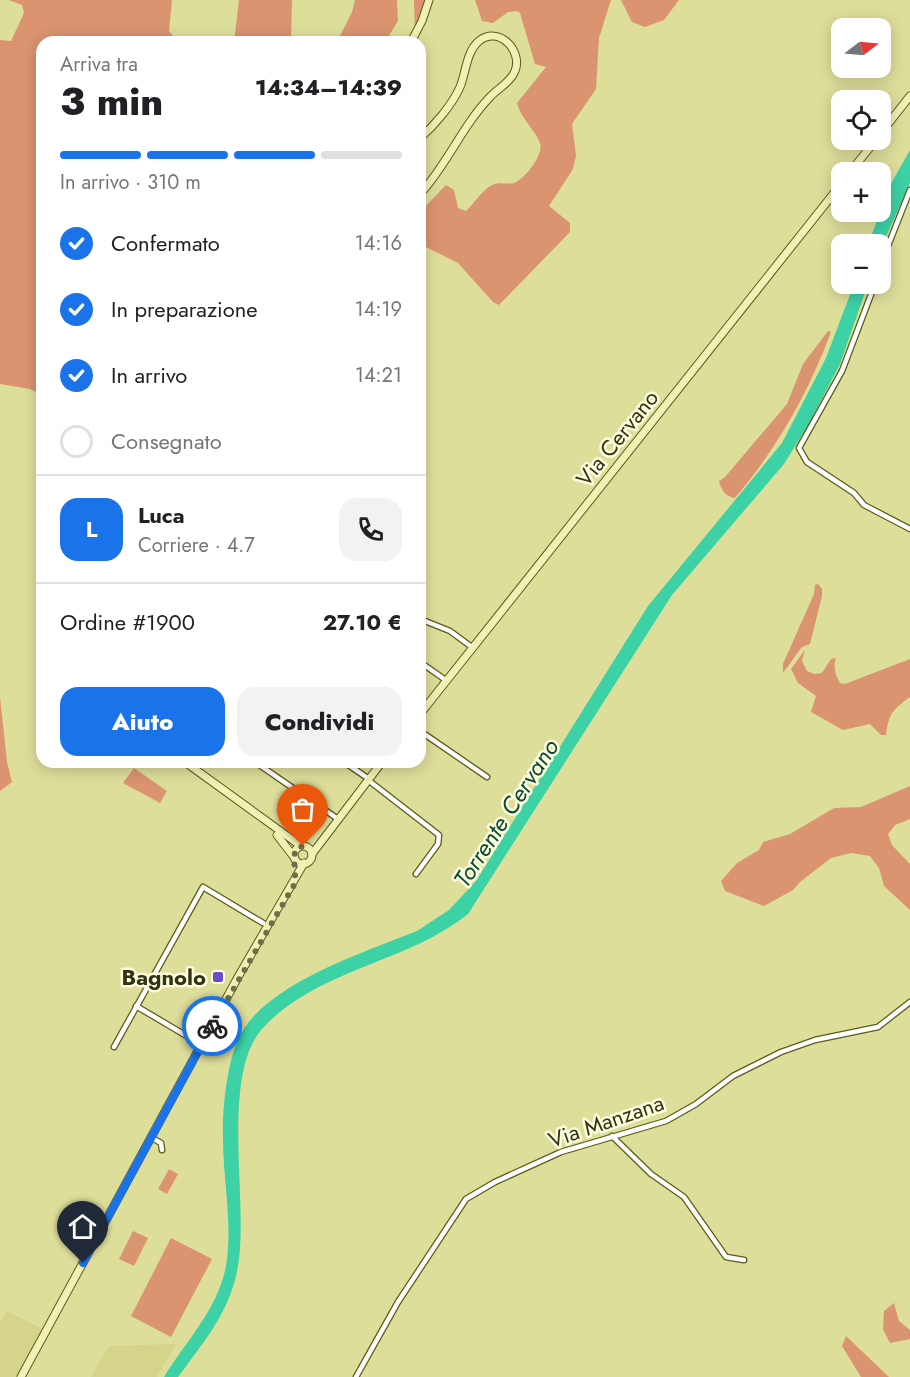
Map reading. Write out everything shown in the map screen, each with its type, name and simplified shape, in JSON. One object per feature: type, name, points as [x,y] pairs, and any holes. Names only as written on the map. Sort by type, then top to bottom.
[{"type":"main road","points":[[414,36],[429,0]]},
{"type":"main road","points":[[426,131],[454,99],[474,46],[488,36],[504,39],[517,54],[518,62],[514,75],[489,98],[426,187]]},
{"type":"main road","points":[[891,120],[910,96]]},
{"type":"main road","points":[[858,162],[868,150]]},
{"type":"main road","name":"Via Cervano","points":[[426,707],[831,197]]},
{"type":"main road","points":[[193,768],[312,854]]},
{"type":"main road","points":[[21,1377],[262,935],[294,885],[304,863],[377,768]]},
{"type":"main road","points":[[265,822],[295,858],[304,863]]},
{"type":"main road","points":[[294,885],[294,851],[303,846],[315,845],[325,837]]},
{"type":"street","points":[[891,238],[910,190]]},
{"type":"street","points":[[871,294],[842,370],[800,448],[807,462],[854,493],[864,505],[910,529]]},
{"type":"street","points":[[426,622],[450,632],[473,648]]},
{"type":"street","points":[[426,666],[447,681]]},
{"type":"street","points":[[426,734],[487,777]]},
{"type":"street","points":[[264,768],[338,819]]},
{"type":"street","points":[[352,768],[439,835],[438,844],[416,874]]},
{"type":"street","points":[[114,1047],[203,886],[263,923]]},
{"type":"street","name":"Via Manzana","points":[[356,1377],[398,1302],[466,1198],[561,1152],[666,1121],[696,1104],[740,1072],[781,1052],[815,1040],[878,1027],[910,1002]]},
{"type":"street","points":[[136,1006],[202,1045]]},
{"type":"street","points":[[612,1136],[651,1174],[684,1197],[726,1257],[744,1260]]},
{"type":"street","points":[[152,1138],[161,1143],[162,1150]]},
{"type":"shaded area","points":[[9,0],[172,0],[169,31],[173,36],[36,36],[36,392],[0,384],[0,40],[11,41],[24,13],[22,5]]},
{"type":"shaded area","points":[[239,0],[292,0],[291,36],[235,36]]},
{"type":"shaded area","points":[[355,0],[397,0],[398,21],[389,36],[340,36],[352,12]]},
{"type":"shaded area","points":[[414,0],[427,0],[415,30]]},
{"type":"shaded area","points":[[475,0],[611,0],[599,38],[596,89],[572,124],[576,156],[573,169],[549,206],[570,223],[570,232],[499,305],[493,302],[458,263],[426,247],[426,206],[446,185],[454,190],[458,208],[466,211],[492,185],[518,181],[533,166],[539,154],[540,143],[521,114],[517,103],[546,67],[535,64],[520,13],[508,12],[493,23],[482,21]]},
{"type":"shaded area","points":[[621,0],[679,0],[664,20],[645,27],[632,22]]},
{"type":"shaded area","points":[[910,150],[910,183],[887,234],[872,234],[877,222],[891,222],[893,180]]},
{"type":"shaded area","points":[[850,294],[864,294],[840,364],[810,422],[784,464],[672,595],[468,914],[444,931],[417,945],[335,979],[308,993],[284,1009],[262,1029],[249,1050],[242,1077],[238,1142],[240,1240],[234,1282],[215,1325],[178,1377],[164,1377],[209,1311],[222,1282],[226,1266],[228,1235],[223,1114],[229,1069],[242,1032],[256,1014],[274,998],[296,984],[346,959],[417,931],[449,910],[476,881],[648,606],[782,443],[826,358]]},
{"type":"shaded area","points":[[828,331],[831,332],[802,399],[778,440],[735,498],[729,496],[722,490],[719,481],[725,477],[787,404],[803,364]]},
{"type":"shaded area","points":[[818,584],[822,589],[822,596],[810,644],[802,647],[783,673],[783,664],[814,594],[815,585]]},
{"type":"shaded area","points":[[805,650],[802,661],[807,671],[814,674],[822,673],[831,659],[836,658],[836,674],[840,683],[845,684],[910,659],[910,697],[892,713],[886,735],[881,735],[870,724],[843,730],[811,712],[816,696],[798,683],[791,669]]},
{"type":"shaded area","points":[[0,697],[7,762],[12,782],[0,791]]},
{"type":"shaded area","points":[[134,768],[167,791],[160,803],[123,783]]},
{"type":"shaded area","points":[[910,786],[910,819],[895,825],[888,834],[892,845],[910,864],[910,910],[884,886],[879,868],[870,856],[851,853],[831,858],[793,890],[764,906],[725,891],[721,881],[737,863],[759,850],[763,842],[790,834],[834,808],[861,807]]},
{"type":"shaded area","points":[[169,1169],[178,1174],[167,1194],[158,1189]]},
{"type":"shaded area","points":[[133,1231],[148,1238],[134,1266],[119,1259]]},
{"type":"shaded area","points":[[171,1238],[212,1259],[171,1337],[131,1316]]},
{"type":"shaded area","points":[[894,1303],[899,1321],[910,1330],[910,1339],[890,1343],[883,1329],[884,1311]]},
{"type":"shaded area","points":[[7,1311],[43,1329],[17,1377],[0,1377],[0,1322]]},
{"type":"shaded area","points":[[846,1336],[889,1377],[861,1377],[842,1346]]},
{"type":"shaded area","points":[[176,1344],[157,1377],[91,1377],[109,1346]]},
{"type":"way so far","points":[[212,1026],[262,935],[294,885],[296,868],[294,854],[298,847],[303,846]]},
{"type":"place","name":"Bagnolo","points":[[218,977]]},
{"type":"route","points":[[83,1263],[212,1026]]},
{"type":"water label","name":"Torrente Cervano","points":[[506,813]]}]
